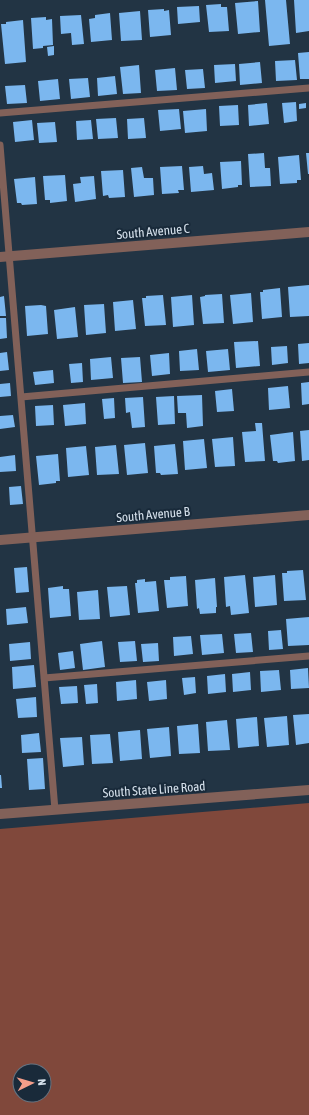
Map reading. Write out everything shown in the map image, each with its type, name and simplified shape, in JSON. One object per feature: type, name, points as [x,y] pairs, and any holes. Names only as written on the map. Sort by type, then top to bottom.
[{"type":"street","name":"South Avenue C","points":[[5,257],[309,232]]},
{"type":"street","name":"South Avenue B","points":[[0,540],[309,515]]},
{"type":"street","name":"South State Line Road","points":[[0,814],[309,790]]},
{"type":"lane","points":[[0,113],[309,88]]},
{"type":"lane","points":[[0,145],[5,257],[21,397],[55,810]]},
{"type":"lane","points":[[21,397],[309,372]]},
{"type":"lane","points":[[44,678],[309,656]]},
{"type":"shaded area","points":[[309,803],[309,1115],[0,1115],[0,829]]},
{"type":"building","points":[[265,0],[286,0],[290,44],[269,46]]},
{"type":"building","points":[[294,0],[309,0],[309,31],[296,33]]},
{"type":"building","points":[[258,1],[260,32],[238,34],[235,3]]},
{"type":"building","points":[[221,4],[221,7],[227,7],[229,31],[209,32],[206,5]]},
{"type":"building","points":[[199,6],[200,22],[178,24],[177,7]]},
{"type":"building","points":[[164,9],[164,11],[169,10],[171,35],[150,37],[148,10]]},
{"type":"building","points":[[140,11],[142,40],[121,41],[119,13]]},
{"type":"building","points":[[110,13],[112,40],[91,42],[89,19],[95,18],[95,15]]},
{"type":"building","points":[[81,15],[84,44],[72,45],[71,33],[61,34],[60,16]]},
{"type":"building","points":[[46,17],[46,20],[52,19],[53,45],[33,49],[31,18]]},
{"type":"building","points":[[23,20],[26,62],[5,64],[1,24]]},
{"type":"building","points":[[54,46],[54,55],[48,56],[47,47]]},
{"type":"building","points":[[309,52],[309,79],[300,79],[298,53]]},
{"type":"building","points":[[295,60],[297,80],[276,81],[275,61]]},
{"type":"building","points":[[260,62],[262,83],[240,85],[239,64]]},
{"type":"building","points":[[235,64],[236,81],[215,83],[214,65]]},
{"type":"building","points":[[139,65],[141,93],[123,94],[120,67]]},
{"type":"building","points":[[175,68],[177,90],[157,91],[155,70]]},
{"type":"building","points":[[203,69],[205,88],[187,89],[185,70]]},
{"type":"building","points":[[115,76],[117,94],[98,96],[97,78]]},
{"type":"building","points":[[88,78],[90,97],[71,99],[69,79]]},
{"type":"building","points":[[58,79],[60,99],[40,101],[38,81]]},
{"type":"building","points":[[25,85],[27,103],[7,104],[5,86]]},
{"type":"building","points":[[296,102],[297,121],[284,123],[282,103]]},
{"type":"building","points":[[267,103],[269,124],[249,126],[248,105]]},
{"type":"building","points":[[306,103],[306,108],[299,109],[299,104]]},
{"type":"building","points":[[238,105],[239,125],[220,126],[219,106]]},
{"type":"building","points":[[179,109],[181,129],[160,131],[158,110]]},
{"type":"building","points":[[206,109],[207,131],[185,133],[183,111]]},
{"type":"building","points":[[116,118],[118,138],[98,139],[96,119]]},
{"type":"building","points":[[144,118],[146,138],[128,139],[127,119]]},
{"type":"building","points":[[32,120],[34,140],[15,142],[13,122]]},
{"type":"building","points":[[91,120],[93,139],[77,140],[76,121]]},
{"type":"building","points":[[55,122],[57,142],[39,143],[37,123]]},
{"type":"building","points":[[264,153],[265,168],[270,168],[271,186],[250,187],[248,154]]},
{"type":"building","points":[[306,153],[309,153],[309,174],[308,174]]},
{"type":"building","points":[[299,155],[301,180],[297,180],[297,183],[280,184],[278,157]]},
{"type":"building","points":[[241,161],[242,185],[222,189],[220,162]]},
{"type":"building","points":[[182,166],[184,190],[178,190],[179,193],[162,194],[160,167]]},
{"type":"building","points":[[203,166],[204,174],[212,173],[214,190],[191,192],[189,167]]},
{"type":"building","points":[[142,167],[144,178],[153,178],[154,195],[134,197],[131,168]]},
{"type":"building","points":[[123,170],[125,197],[109,198],[108,195],[103,196],[101,171]]},
{"type":"building","points":[[65,175],[67,201],[50,203],[50,200],[45,200],[43,176]]},
{"type":"building","points":[[94,176],[96,199],[75,202],[73,184],[81,183],[80,177]]},
{"type":"building","points":[[35,177],[37,204],[22,205],[21,203],[17,203],[14,179]]},
{"type":"building","points":[[309,285],[309,316],[290,317],[288,287]]},
{"type":"building","points":[[280,288],[282,317],[262,319],[260,292],[263,292],[263,290]]},
{"type":"building","points":[[251,293],[253,322],[233,324],[230,295]]},
{"type":"building","points":[[222,294],[224,323],[203,324],[200,297],[205,295]]},
{"type":"building","points":[[163,295],[166,325],[145,326],[142,298],[146,298],[146,296]]},
{"type":"building","points":[[192,295],[194,325],[173,327],[171,297]]},
{"type":"building","points":[[4,296],[6,316],[0,316],[0,297]]},
{"type":"building","points":[[133,300],[136,329],[115,331],[113,302]]},
{"type":"building","points":[[104,304],[106,333],[86,335],[84,305]]},
{"type":"building","points":[[25,306],[46,306],[48,334],[27,336]]},
{"type":"building","points":[[75,307],[78,337],[57,339],[54,310]]},
{"type":"building","points":[[0,318],[6,318],[7,338],[0,339]]},
{"type":"building","points":[[258,341],[260,366],[236,368],[234,342]]},
{"type":"building","points":[[309,343],[309,363],[299,364],[298,344]]},
{"type":"building","points":[[287,346],[288,363],[272,365],[271,347]]},
{"type":"building","points":[[197,349],[199,370],[180,371],[179,351]]},
{"type":"building","points":[[228,349],[230,370],[208,372],[206,351]]},
{"type":"building","points":[[7,352],[9,370],[0,371],[0,353]]},
{"type":"building","points":[[169,353],[170,374],[152,376],[150,355]]},
{"type":"building","points":[[111,357],[113,378],[91,380],[90,359]]},
{"type":"building","points":[[140,357],[142,382],[123,383],[121,358]]},
{"type":"building","points":[[82,363],[83,382],[71,383],[69,364]]},
{"type":"building","points":[[53,370],[54,383],[35,385],[33,372]]},
{"type":"building","points":[[309,382],[309,404],[302,405],[301,383]]},
{"type":"building","points":[[10,383],[11,396],[0,397],[0,384]]},
{"type":"building","points":[[288,386],[290,408],[269,410],[268,388]]},
{"type":"building","points":[[232,389],[234,411],[217,412],[215,391]]},
{"type":"building","points":[[202,395],[203,426],[187,428],[186,413],[178,413],[177,396]]},
{"type":"building","points":[[174,396],[175,424],[158,425],[156,397]]},
{"type":"building","points":[[143,397],[145,427],[132,428],[130,412],[126,413],[125,398]]},
{"type":"building","points":[[114,398],[115,418],[104,419],[102,399]]},
{"type":"building","points":[[85,403],[86,424],[65,426],[63,405]]},
{"type":"building","points":[[53,405],[54,425],[36,426],[35,406]]},
{"type":"building","points":[[13,415],[15,427],[0,429],[0,416]]},
{"type":"building","points":[[255,423],[262,423],[265,461],[245,462],[242,432],[256,431]]},
{"type":"building","points":[[309,430],[309,460],[302,461],[300,431]]},
{"type":"building","points":[[293,432],[295,461],[278,463],[277,461],[273,461],[270,435]]},
{"type":"building","points":[[233,437],[235,466],[215,467],[212,439]]},
{"type":"building","points":[[204,439],[207,468],[185,470],[183,441]]},
{"type":"building","points":[[145,443],[148,473],[127,475],[124,445]]},
{"type":"building","points":[[175,444],[178,474],[161,475],[160,473],[156,473],[154,446]]},
{"type":"building","points":[[116,445],[119,474],[97,475],[95,447]]},
{"type":"building","points":[[86,446],[89,475],[68,477],[66,448]]},
{"type":"building","points":[[58,454],[60,481],[56,481],[56,483],[39,485],[36,456]]},
{"type":"building","points":[[15,455],[16,471],[0,472],[0,457]]},
{"type":"building","points":[[21,486],[23,504],[10,505],[9,487]]},
{"type":"building","points":[[27,567],[29,592],[16,593],[14,568]]},
{"type":"building","points":[[303,570],[306,600],[284,601],[282,573],[287,573],[287,571]]},
{"type":"building","points":[[245,575],[249,613],[231,615],[230,606],[226,607],[224,577]]},
{"type":"building","points":[[275,575],[277,605],[255,607],[253,577]]},
{"type":"building","points":[[186,576],[188,606],[167,608],[164,580],[170,580],[170,577]]},
{"type":"building","points":[[215,578],[216,613],[200,614],[199,608],[197,609],[195,580]]},
{"type":"building","points":[[145,579],[145,582],[156,581],[159,611],[138,613],[135,583],[137,583],[137,580]]},
{"type":"building","points":[[63,586],[63,589],[69,589],[71,616],[50,618],[48,588]]},
{"type":"building","points":[[127,586],[130,615],[110,617],[107,587]]},
{"type":"building","points":[[98,590],[100,619],[79,620],[77,592]]},
{"type":"building","points":[[26,607],[28,623],[7,625],[6,609]]},
{"type":"building","points":[[309,617],[309,645],[288,646],[286,619]]},
{"type":"building","points":[[281,630],[283,649],[269,650],[268,631]]},
{"type":"building","points":[[251,633],[253,652],[236,653],[234,634]]},
{"type":"building","points":[[222,634],[224,653],[202,655],[200,635]]},
{"type":"building","points":[[191,636],[193,654],[174,656],[173,637]]},
{"type":"building","points":[[102,641],[105,667],[83,670],[80,644]]},
{"type":"building","points":[[135,641],[137,661],[120,662],[118,642]]},
{"type":"building","points":[[30,642],[31,659],[10,661],[9,644]]},
{"type":"building","points":[[158,643],[159,661],[143,662],[141,644]]},
{"type":"building","points":[[73,651],[75,668],[60,670],[58,653]]},
{"type":"building","points":[[34,665],[36,687],[13,689],[12,667]]},
{"type":"building","points":[[308,668],[309,688],[291,689],[290,670]]},
{"type":"building","points":[[279,670],[281,690],[261,692],[260,671]]},
{"type":"building","points":[[250,672],[251,690],[233,692],[232,674]]},
{"type":"building","points":[[225,674],[226,692],[208,694],[207,676]]},
{"type":"building","points":[[195,677],[196,693],[184,695],[182,678]]},
{"type":"building","points":[[136,680],[137,699],[117,701],[116,682]]},
{"type":"building","points":[[166,680],[167,699],[149,701],[147,682]]},
{"type":"building","points":[[97,684],[98,703],[86,704],[84,685]]},
{"type":"building","points":[[77,686],[78,703],[61,704],[59,687]]},
{"type":"building","points":[[36,697],[37,717],[18,718],[16,699]]},
{"type":"building","points":[[309,714],[309,743],[296,745],[293,715]]},
{"type":"building","points":[[287,716],[289,745],[267,747],[264,718]]},
{"type":"building","points":[[257,717],[259,746],[238,748],[236,719]]},
{"type":"building","points":[[227,720],[230,750],[208,751],[206,722]]},
{"type":"building","points":[[198,724],[200,753],[179,754],[177,726]]},
{"type":"building","points":[[169,727],[171,756],[150,758],[147,729]]},
{"type":"building","points":[[140,730],[142,759],[120,761],[118,732]]},
{"type":"building","points":[[39,733],[41,752],[22,753],[21,735]]},
{"type":"building","points":[[110,734],[113,763],[92,764],[90,735]]},
{"type":"building","points":[[82,737],[84,765],[63,767],[60,738]]},
{"type":"building","points":[[43,758],[45,789],[29,790],[27,759]]},
{"type":"building","points":[[1,775],[2,788],[0,788]]}]
